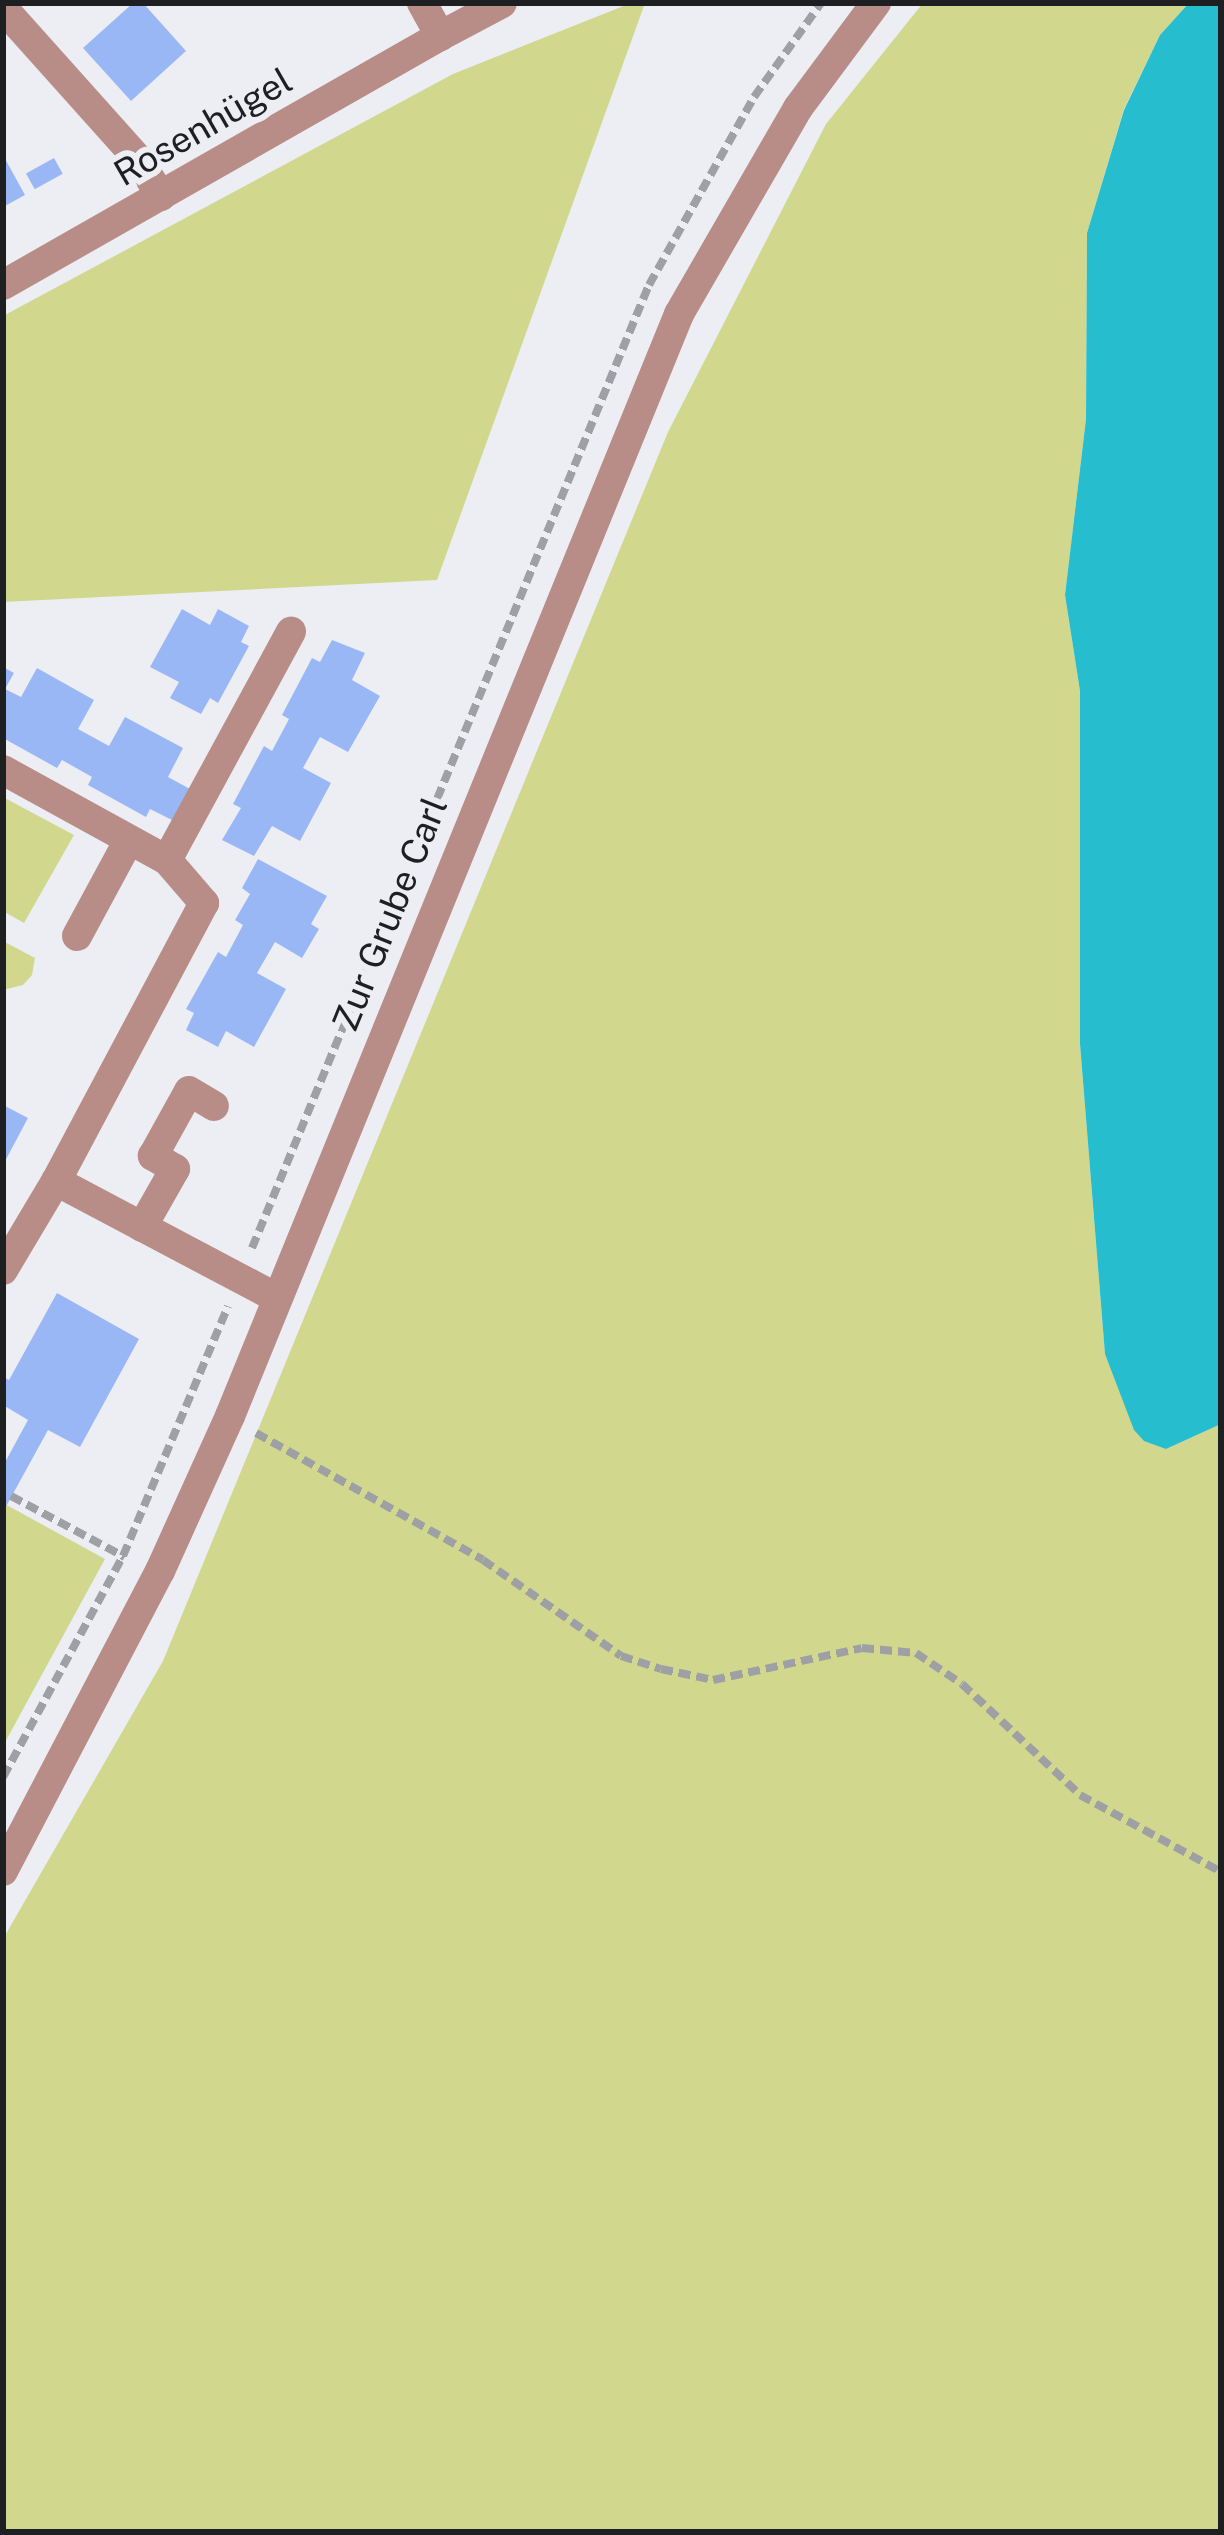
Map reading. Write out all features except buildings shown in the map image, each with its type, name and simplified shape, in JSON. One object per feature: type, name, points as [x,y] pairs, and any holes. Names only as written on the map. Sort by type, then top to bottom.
[{"type":"street","points":[[422,3],[440,36]]},
{"type":"street","name":"Rosenhügel","points":[[3,285],[502,3]]},
{"type":"street","name":"Zur Grube Carl","points":[[3,1871],[160,1571],[230,1416],[274,1297],[679,314],[798,108],[876,3]]},
{"type":"street","points":[[3,8],[137,158],[161,196]]},
{"type":"street","points":[[167,860],[291,632]]},
{"type":"street","points":[[3,770],[167,860],[204,904],[56,1181],[3,1270]]},
{"type":"street","points":[[76,936],[130,840]]},
{"type":"street","points":[[142,1227],[175,1168],[153,1156],[189,1091],[214,1106]]},
{"type":"street","points":[[56,1181],[274,1297]]},
{"type":"path","points":[[3,1777],[123,1556],[649,285],[754,97],[821,3]]},
{"type":"path","points":[[230,1416],[483,1560],[621,1656],[712,1680],[862,1648],[916,1653],[962,1684],[1080,1795],[1221,1872]]},
{"type":"path","points":[[11,1496],[160,1571]]},
{"type":"green space","points":[[631,3],[645,3],[437,580],[3,602],[3,316],[453,74]]},
{"type":"green space","points":[[923,3],[1189,3],[1160,35],[1124,109],[1087,233],[1086,419],[1065,595],[1080,691],[1080,1044],[1105,1354],[1166,1449],[1221,1424],[1221,2532],[3,2532],[3,1939],[163,1661],[668,432],[826,124]]},
{"type":"green space","points":[[3,797],[74,835],[24,923],[3,911]]},
{"type":"green space","points":[[3,941],[35,958],[32,975],[23,985],[3,990]]},
{"type":"green space","points":[[3,1503],[105,1559],[3,1746]]},
{"type":"water","points":[[1189,3],[1221,3],[1221,1424],[1166,1449],[1144,1441],[1134,1430],[1105,1354],[1080,1044],[1080,691],[1065,595],[1086,419],[1087,233],[1124,110],[1160,35]]}]
